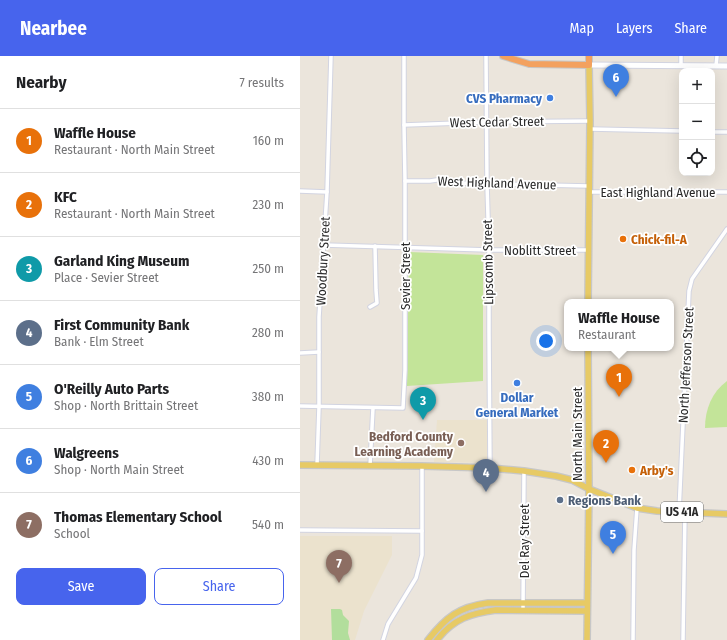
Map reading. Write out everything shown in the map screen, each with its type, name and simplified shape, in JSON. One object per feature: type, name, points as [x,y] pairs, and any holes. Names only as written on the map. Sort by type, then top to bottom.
[{"type":"highway","points":[[503,56],[529,64],[589,65],[589,56]]},
{"type":"main road","points":[[588,299],[590,189],[589,65]]},
{"type":"main road","name":"North Main Street","points":[[587,640],[589,489],[588,351]]},
{"type":"main road","name":"US 41A","points":[[300,465],[422,466],[490,468],[524,471],[572,480],[589,489],[637,508],[658,511],[727,514]]},
{"type":"main road","points":[[428,640],[436,629],[446,620],[461,610],[477,605],[488,603],[524,602],[587,603]]},
{"type":"main road","points":[[437,640],[451,625],[465,616],[482,612],[496,610],[587,611]]},
{"type":"street","name":"Woodbury Street","points":[[317,465],[319,407],[319,317],[327,192],[331,56]]},
{"type":"street","name":"Sevier Street","points":[[373,408],[403,408],[405,370],[406,181],[404,56]]},
{"type":"street","name":"Lipscomb Street","points":[[486,56],[490,468]]},
{"type":"street","points":[[681,56],[681,65]]},
{"type":"street","points":[[716,66],[717,56]]},
{"type":"street","points":[[589,65],[727,66]]},
{"type":"street","name":"West Cedar Street","points":[[404,125],[487,122],[590,121]]},
{"type":"street","points":[[590,129],[679,131]]},
{"type":"street","points":[[715,132],[727,132]]},
{"type":"street","name":"West Highland Avenue","points":[[406,181],[430,181],[443,179],[454,183],[590,189]]},
{"type":"street","name":"East Highland Avenue","points":[[590,189],[727,192]]},
{"type":"street","points":[[300,191],[327,192]]},
{"type":"street","name":"North Jefferson Street","points":[[683,640],[682,512],[689,292],[692,279],[727,230]]},
{"type":"street","name":"Noblitt Street","points":[[324,245],[489,250],[588,250]]},
{"type":"street","points":[[370,307],[377,303],[375,246]]},
{"type":"street","points":[[300,353],[319,352]]},
{"type":"street","points":[[300,406],[373,408],[370,466]]},
{"type":"street","points":[[383,640],[388,624],[416,578],[422,555],[422,466]]},
{"type":"street","name":"Del Ray Street","points":[[523,611],[524,471]]},
{"type":"street","points":[[633,640],[634,550],[637,508]]},
{"type":"street","points":[[300,530],[422,531]]},
{"type":"shaded area","name":"Bedford County Learning Academy","points":[[437,420],[487,420],[487,463],[434,462]]},
{"type":"shaded area","points":[[300,536],[392,536],[392,555],[364,611],[355,640],[300,640]]},
{"type":"green space","points":[[409,252],[483,255],[483,381],[407,386]]},
{"type":"green space","points":[[727,381],[727,427],[705,428],[706,414],[710,402],[717,390]]},
{"type":"green space","points":[[331,609],[342,610],[343,615],[349,621],[348,633],[350,640],[332,640]]},
{"type":"place","name":"Walgreens","points":[[616,97]]},
{"type":"place","name":"CVS Pharmacy","points":[[550,98]]},
{"type":"place","name":"Chick-fil-A","points":[[623,239]]},
{"type":"place","name":"Dollar General Market","points":[[517,383]]},
{"type":"place","name":"Waffle House","points":[[619,397]]},
{"type":"place","name":"Garland King Museum","points":[[423,420]]},
{"type":"place","name":"Bedford County Learning Academy","points":[[461,443]]},
{"type":"place","name":"KFC","points":[[606,463]]},
{"type":"place","name":"Arby's","points":[[632,470]]},
{"type":"place","name":"First Community Bank","points":[[486,492]]},
{"type":"place","name":"Regions Bank","points":[[560,500]]},
{"type":"place","name":"O'Reilly Auto Parts","points":[[613,554]]},
{"type":"place","name":"Thomas Elementary School","points":[[339,583]]}]
